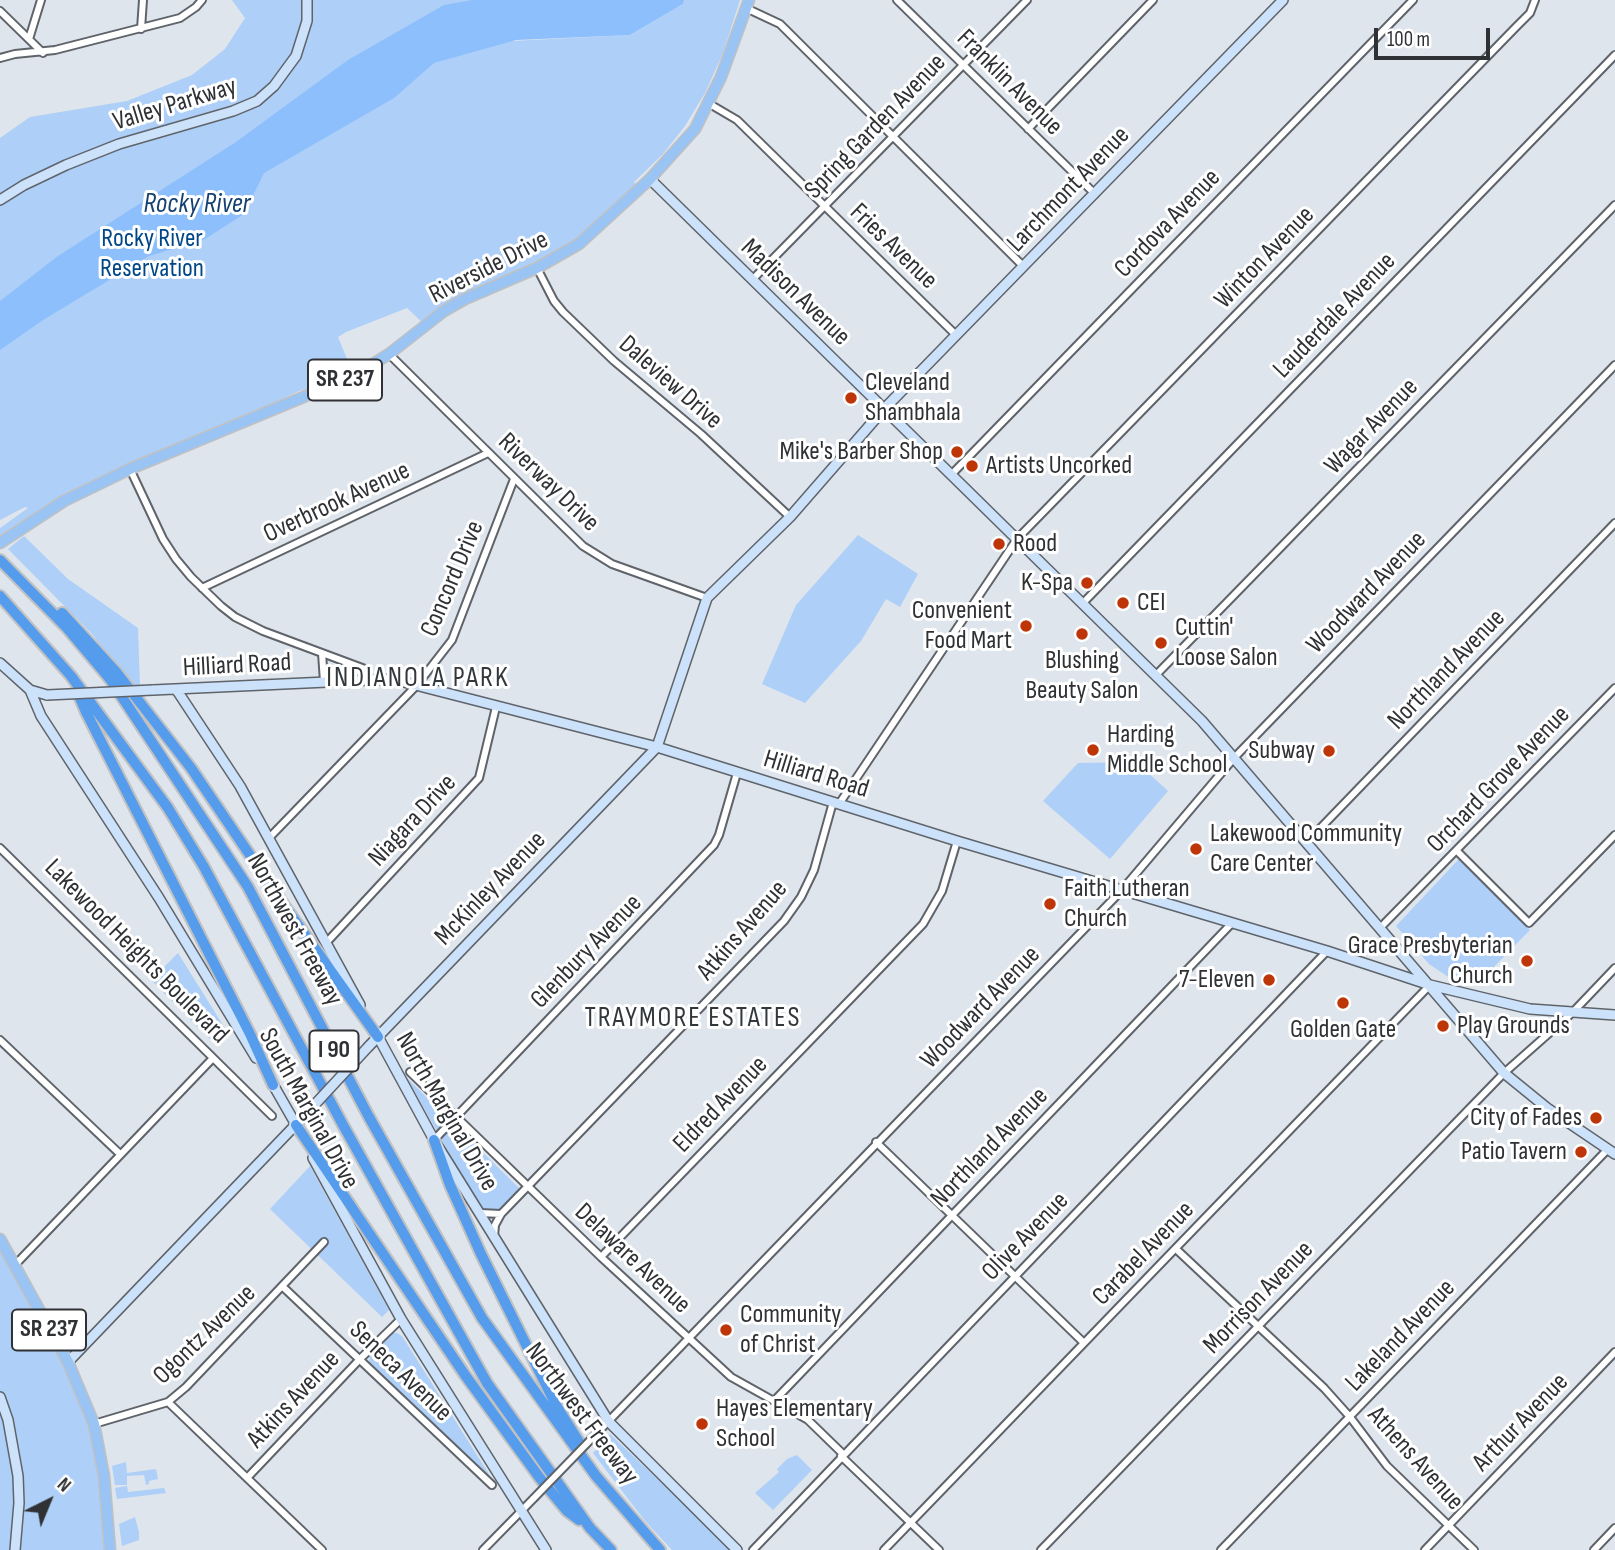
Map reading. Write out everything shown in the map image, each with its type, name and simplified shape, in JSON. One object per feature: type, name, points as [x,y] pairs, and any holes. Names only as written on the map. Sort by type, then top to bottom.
[{"type":"highway","points":[[0,559],[78,628],[117,673],[191,768],[378,1037]]},
{"type":"highway","name":"Northwest Freeway","points":[[0,559],[67,628],[118,690],[248,887],[369,1118],[482,1318],[596,1476],[660,1550]]},
{"type":"highway","name":"Northwest Freeway","points":[[0,596],[71,676],[168,808],[204,867],[343,1125],[487,1383],[590,1528],[611,1550]]},
{"type":"highway","points":[[71,676],[86,712],[244,1021],[273,1085]]},
{"type":"highway","points":[[296,1125],[473,1387],[539,1477],[568,1511],[590,1528]]},
{"type":"highway","points":[[434,1140],[450,1185],[476,1242],[557,1407],[593,1464],[660,1550]]},
{"type":"main road","name":"Valley Parkway","points":[[0,200],[45,175],[119,144],[233,111],[257,101],[274,86],[296,55],[307,21],[307,0]]},
{"type":"main road","name":"Larchmont Avenue","points":[[884,409],[1283,0]]},
{"type":"main road","name":"Riverside Drive","points":[[0,543],[64,501],[130,469],[354,376],[465,299],[537,268],[579,243],[650,179],[695,129],[749,5]]},
{"type":"main road","name":"Madison Avenue","points":[[650,179],[1156,675],[1234,758],[1504,1073],[1538,1102],[1612,1151]]},
{"type":"main road","name":"McKinley Avenue","points":[[68,1362],[657,747],[707,598],[790,517],[884,409]]},
{"type":"main road","name":"Hilliard Road","points":[[0,663],[30,690],[47,695],[392,679],[657,747],[957,841],[1327,951],[1430,985],[1530,1009],[1615,1015]]},
{"type":"main road","name":"South Marginal Drive","points":[[30,690],[41,716],[159,898],[273,1085],[401,1319],[546,1550]]},
{"type":"main road","name":"North Marginal Drive","points":[[176,690],[240,786],[434,1140],[609,1422],[737,1550]]},
{"type":"main road","name":"SR 237","points":[[0,1239],[68,1362],[94,1424],[106,1488],[110,1550]]},
{"type":"main road","points":[[0,1397],[8,1420],[18,1476],[15,1550]]},
{"type":"street","points":[[29,39],[41,0]]},
{"type":"street","points":[[141,29],[143,0]]},
{"type":"street","points":[[0,58],[43,52],[180,18],[202,0]]},
{"type":"street","name":"Spring Garden Avenue","points":[[752,280],[1027,0]]},
{"type":"street","points":[[1028,129],[1153,0]]},
{"type":"street","name":"Cordova Avenue","points":[[951,475],[1413,0]]},
{"type":"street","name":"Winton Avenue","points":[[1017,539],[1530,13],[1535,0]]},
{"type":"street","name":"Franklin Avenue","points":[[900,1],[1095,194]]},
{"type":"street","points":[[749,5],[780,24],[1023,266]]},
{"type":"street","points":[[0,11],[43,52]]},
{"type":"street","name":"Lauderdale Avenue","points":[[1083,603],[1615,55]]},
{"type":"street","name":"Fries Avenue","points":[[708,103],[737,120],[957,335]]},
{"type":"street","name":"Wagar Avenue","points":[[1156,675],[1615,205]]},
{"type":"street","name":"Daleview Drive","points":[[537,268],[554,301],[563,312],[614,361],[701,435],[790,517]]},
{"type":"street","name":"Riverway Drive","points":[[389,354],[583,545],[612,565],[707,598]]},
{"type":"street","name":"Woodward Avenue","points":[[483,1550],[1122,890],[1234,758],[1615,366]]},
{"type":"street","name":"Overbrook Avenue","points":[[202,588],[488,453]]},
{"type":"street","points":[[130,469],[163,539],[176,559],[202,588],[235,617],[263,631],[365,669]]},
{"type":"street","name":"Concord Drive","points":[[269,838],[416,685],[442,654],[459,626],[514,478]]},
{"type":"street","name":"Northland Avenue","points":[[1306,843],[1615,523]]},
{"type":"street","name":"Atkins Avenue","points":[[501,1214],[784,921],[801,897],[814,870],[836,803],[1017,539]]},
{"type":"street","points":[[323,653],[324,682]]},
{"type":"street","name":"Orchard Grove Avenue","points":[[1380,928],[1615,688]]},
{"type":"street","name":"Niagara Drive","points":[[326,943],[479,778],[496,707]]},
{"type":"street","name":"Glenbury Avenue","points":[[434,1140],[714,845],[737,773]]},
{"type":"street","points":[[1457,851],[1529,923],[1615,835]]},
{"type":"street","name":"Eldred Avenue","points":[[601,1257],[923,924],[938,901],[957,841]]},
{"type":"street","name":"Lakewood Heights Boulevard","points":[[0,848],[272,1116]]},
{"type":"street","name":"Northland Avenue","points":[[775,1400],[1232,923]]},
{"type":"street","name":"Olive Avenue","points":[[753,1550],[1327,951]]},
{"type":"street","name":"Morrison Avenue","points":[[1041,1550],[1504,1073],[1573,1012],[1615,968]]},
{"type":"street","name":"Carabel Avenue","points":[[884,1550],[1430,985]]},
{"type":"street","points":[[0,1040],[120,1154]]},
{"type":"street","points":[[14,1266],[213,1058]]},
{"type":"street","name":"Delaware Avenue","points":[[410,1072],[601,1257],[731,1377],[808,1420],[939,1550]]},
{"type":"street","points":[[876,1142],[1084,1343]]},
{"type":"street","name":"Lakeland Avenue","points":[[1221,1550],[1612,1151]]},
{"type":"street","points":[[480,1213],[501,1214],[495,1225],[494,1237]]},
{"type":"street","name":"Ogontz Avenue","points":[[94,1424],[168,1402],[186,1387],[324,1242]]},
{"type":"street","name":"Athens Avenue","points":[[1175,1249],[1324,1388],[1387,1466],[1474,1550]]},
{"type":"street","name":"Seneca Avenue","points":[[282,1286],[492,1485]]},
{"type":"street","name":"Atkins Avenue","points":[[247,1478],[401,1319]]},
{"type":"street","name":"Arthur Avenue","points":[[1425,1550],[1615,1352]]},
{"type":"street","points":[[168,1402],[322,1550]]},
{"type":"street","points":[[1594,1550],[1615,1528]]},
{"type":"green space","name":"Rocky River Reservation","points":[[232,0],[474,0],[511,41],[630,35],[683,4],[684,0],[740,0],[723,53],[705,93],[685,126],[663,154],[634,182],[640,188],[588,235],[424,324],[407,308],[346,332],[338,337],[354,376],[299,391],[68,500],[0,543],[0,528],[28,508],[25,507],[0,520],[0,138],[30,117],[127,101],[192,75],[225,49],[245,18]]},
{"type":"green space","points":[[858,535],[918,574],[900,607],[886,599],[861,641],[805,703],[762,684],[796,605]]},
{"type":"green space","points":[[24,536],[68,579],[138,628],[140,687],[133,687],[92,634],[8,549]]},
{"type":"green space","points":[[1136,762],[1168,791],[1110,859],[1043,801],[1078,763]]},
{"type":"green space","points":[[1459,859],[1530,930],[1477,984],[1450,978],[1429,964],[1396,926]]},
{"type":"green space","points":[[178,953],[226,1030],[214,1043],[151,980]]},
{"type":"green space","points":[[407,1078],[522,1191],[495,1219],[486,1219]]},
{"type":"green space","points":[[310,1166],[389,1310],[382,1317],[270,1209]]},
{"type":"green space","points":[[0,1243],[63,1360],[86,1416],[104,1493],[107,1550],[0,1550]]},
{"type":"green space","points":[[391,1333],[402,1336],[492,1479],[369,1363],[370,1355]]},
{"type":"green space","points":[[610,1434],[732,1550],[672,1550],[645,1521],[593,1453]]},
{"type":"green space","points":[[797,1455],[812,1470],[773,1510],[755,1493],[779,1472],[777,1469],[787,1459]]},
{"type":"green space","points":[[126,1462],[127,1473],[156,1469],[158,1479],[149,1481],[146,1485],[144,1475],[127,1476],[127,1485],[115,1485],[112,1466]]},
{"type":"green space","points":[[127,1486],[128,1492],[164,1488],[166,1493],[117,1499],[115,1488]]},
{"type":"green space","points":[[135,1517],[139,1540],[122,1546],[119,1524]]},
{"type":"water","name":"Rocky River","points":[[472,0],[684,0],[683,4],[630,35],[516,40],[434,63],[394,98],[264,173],[244,214],[205,239],[149,256],[43,320],[0,350],[0,301],[58,256],[236,142],[348,60],[444,5]]},
{"type":"place","name":"Cleveland Shambhala","points":[[851,398]]},
{"type":"place","name":"Mike's Barber Shop","points":[[957,452]]},
{"type":"place","name":"Artists Uncorked","points":[[972,466]]},
{"type":"place","name":"Rood","points":[[999,544]]},
{"type":"place","name":"K-Spa","points":[[1087,583]]},
{"type":"place","name":"CEI","points":[[1123,603]]},
{"type":"place","name":"Convenient Food Mart","points":[[1026,626]]},
{"type":"place","name":"Blushing Beauty Salon","points":[[1082,634]]},
{"type":"place","name":"Cuttin' Loose Salon","points":[[1161,643]]},
{"type":"place","name":"Harding Middle School","points":[[1093,750]]},
{"type":"place","name":"Subway","points":[[1329,751]]},
{"type":"place","name":"Lakewood Community Care Center","points":[[1196,849]]},
{"type":"place","name":"Faith Lutheran Church","points":[[1050,904]]},
{"type":"place","name":"Grace Presbyterian Church","points":[[1527,961]]},
{"type":"place","name":"7-Eleven","points":[[1269,980]]},
{"type":"place","name":"Golden Gate","points":[[1343,1003]]},
{"type":"place","name":"Play Grounds","points":[[1443,1026]]},
{"type":"place","name":"City of Fades","points":[[1596,1118]]},
{"type":"place","name":"Patio Tavern","points":[[1581,1152]]},
{"type":"place","name":"Community of Christ","points":[[726,1330]]},
{"type":"place","name":"Hayes Elementary School","points":[[702,1424]]},
{"type":"district","name":"INDIANOLA PARK","points":[[418,679]]},
{"type":"district","name":"TRAYMORE ESTATES","points":[[693,1019]]}]
